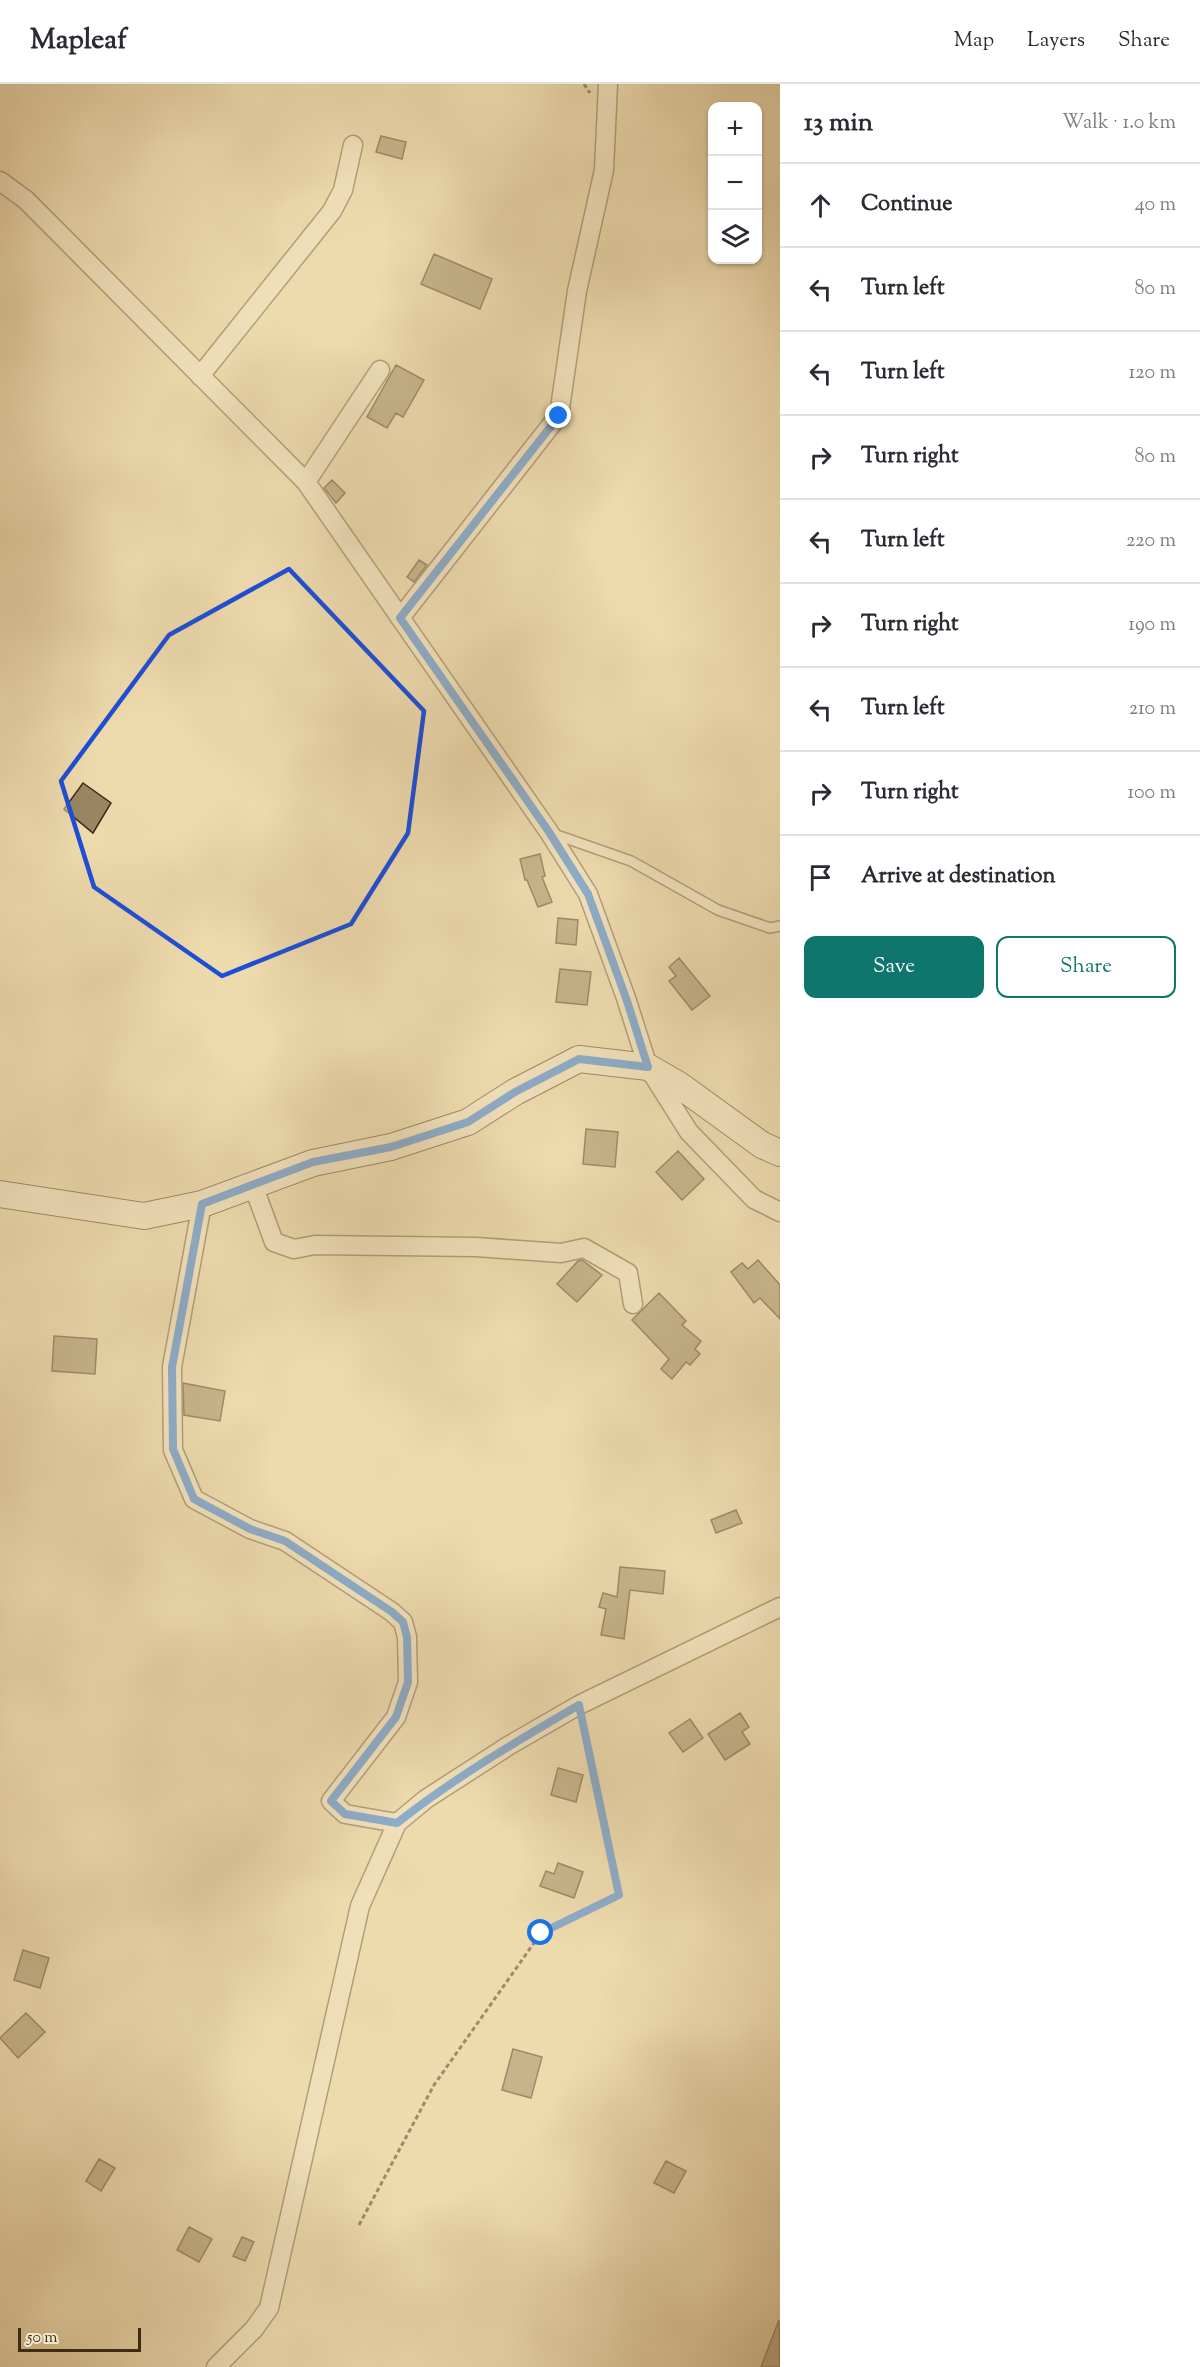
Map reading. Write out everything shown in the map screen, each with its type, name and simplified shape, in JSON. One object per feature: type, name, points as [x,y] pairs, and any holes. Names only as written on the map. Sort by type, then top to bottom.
[{"type":"street","points":[[400,618],[559,416],[577,291],[604,170],[608,84]]},
{"type":"street","points":[[200,376],[332,211],[343,190],[353,145]]},
{"type":"street","points":[[0,181],[26,200],[306,482],[549,832],[588,894],[626,998],[648,1067],[689,1132],[754,1199],[780,1212]]},
{"type":"street","points":[[306,482],[380,370]]},
{"type":"street","points":[[0,1194],[144,1216],[202,1204],[313,1162],[391,1147],[468,1122],[515,1092],[579,1059],[648,1067],[678,1085],[762,1145],[780,1153]]},
{"type":"street","points":[[253,1185],[274,1242],[294,1249],[315,1245],[476,1247],[561,1253],[584,1248],[628,1274],[633,1304]]},
{"type":"street","points":[[202,1204],[172,1367],[173,1449],[194,1499],[250,1529],[285,1541],[392,1612],[403,1622],[407,1637],[408,1682],[396,1717],[331,1801],[345,1814],[397,1823]]},
{"type":"street","points":[[216,2367],[254,2329],[269,2308],[360,1906],[397,1823],[426,1799],[508,1746],[579,1705],[780,1606]]},
{"type":"lane","points":[[549,832],[631,861],[718,910],[770,928],[780,926]]},
{"type":"path","points":[[359,2225],[434,2085],[541,1933],[619,1895],[579,1705]]},
{"type":"highlighted area","points":[[289,569],[424,711],[408,833],[351,924],[222,976],[94,887],[61,781],[169,635]]},
{"type":"building","points":[[381,136],[406,142],[402,159],[376,152]]},
{"type":"building","points":[[434,254],[492,279],[480,309],[421,284]]},
{"type":"building","points":[[396,365],[424,380],[403,417],[396,413],[387,428],[367,417]]},
{"type":"building","points":[[332,480],[345,493],[336,503],[324,488]]},
{"type":"building","points":[[419,560],[427,565],[414,582],[407,577]]},
{"type":"building","points":[[83,783],[111,803],[93,833],[64,809]]},
{"type":"building","points":[[540,854],[545,876],[542,877],[552,902],[538,907],[527,880],[525,880],[520,859]]},
{"type":"building","points":[[558,918],[578,920],[576,945],[556,943]]},
{"type":"building","points":[[679,958],[710,996],[692,1010],[669,981],[676,976],[669,967]]},
{"type":"building","points":[[560,969],[591,972],[587,1005],[556,1002]]},
{"type":"building","points":[[586,1129],[618,1132],[615,1167],[583,1164]]},
{"type":"building","points":[[678,1151],[704,1179],[682,1200],[656,1172]]},
{"type":"building","points":[[582,1260],[602,1275],[577,1302],[557,1284],[578,1261]]},
{"type":"building","points":[[758,1260],[780,1285],[780,1319],[760,1298],[754,1303],[731,1272],[742,1263],[748,1269]]},
{"type":"building","points":[[659,1293],[686,1321],[682,1325],[701,1341],[695,1349],[700,1354],[690,1365],[686,1362],[672,1379],[661,1369],[669,1359],[632,1320]]},
{"type":"building","points":[[54,1336],[97,1339],[95,1374],[52,1371]]},
{"type":"building","points":[[183,1383],[225,1391],[220,1421],[184,1415]]},
{"type":"building","points":[[736,1510],[742,1523],[716,1533],[711,1520]]},
{"type":"building","points":[[620,1567],[665,1571],[663,1594],[630,1590],[624,1639],[601,1635],[606,1609],[599,1607],[603,1593],[617,1597]]},
{"type":"building","points":[[740,1713],[749,1727],[742,1732],[750,1744],[725,1760],[708,1734]]},
{"type":"building","points":[[690,1719],[703,1738],[683,1752],[669,1733]]},
{"type":"building","points":[[558,1768],[583,1775],[576,1802],[551,1795]]},
{"type":"building","points":[[558,1863],[583,1872],[574,1898],[540,1886],[546,1871],[554,1874]]},
{"type":"building","points":[[23,1950],[49,1958],[40,1988],[14,1980]]},
{"type":"building","points":[[26,2013],[45,2032],[18,2058],[0,2038]]},
{"type":"building","points":[[513,2049],[542,2057],[531,2098],[502,2090]]},
{"type":"building","points":[[99,2159],[115,2168],[101,2191],[86,2181]]},
{"type":"building","points":[[666,2161],[686,2171],[674,2193],[654,2183]]},
{"type":"building","points":[[189,2227],[212,2239],[199,2262],[177,2250]]},
{"type":"building","points":[[242,2237],[254,2242],[245,2261],[233,2256]]},
{"type":"building","points":[[779,2320],[780,2367],[761,2367]]},
{"type":"route","points":[[541,1933],[619,1895],[579,1705],[508,1746],[426,1799],[397,1823],[345,1814],[331,1801],[396,1717],[408,1682],[407,1637],[403,1622],[392,1612],[285,1541],[250,1529],[194,1499],[173,1449],[172,1367],[202,1204],[313,1162],[391,1147],[468,1122],[515,1092],[579,1059],[648,1067],[626,998],[588,894],[549,832],[400,618],[559,416]]}]
